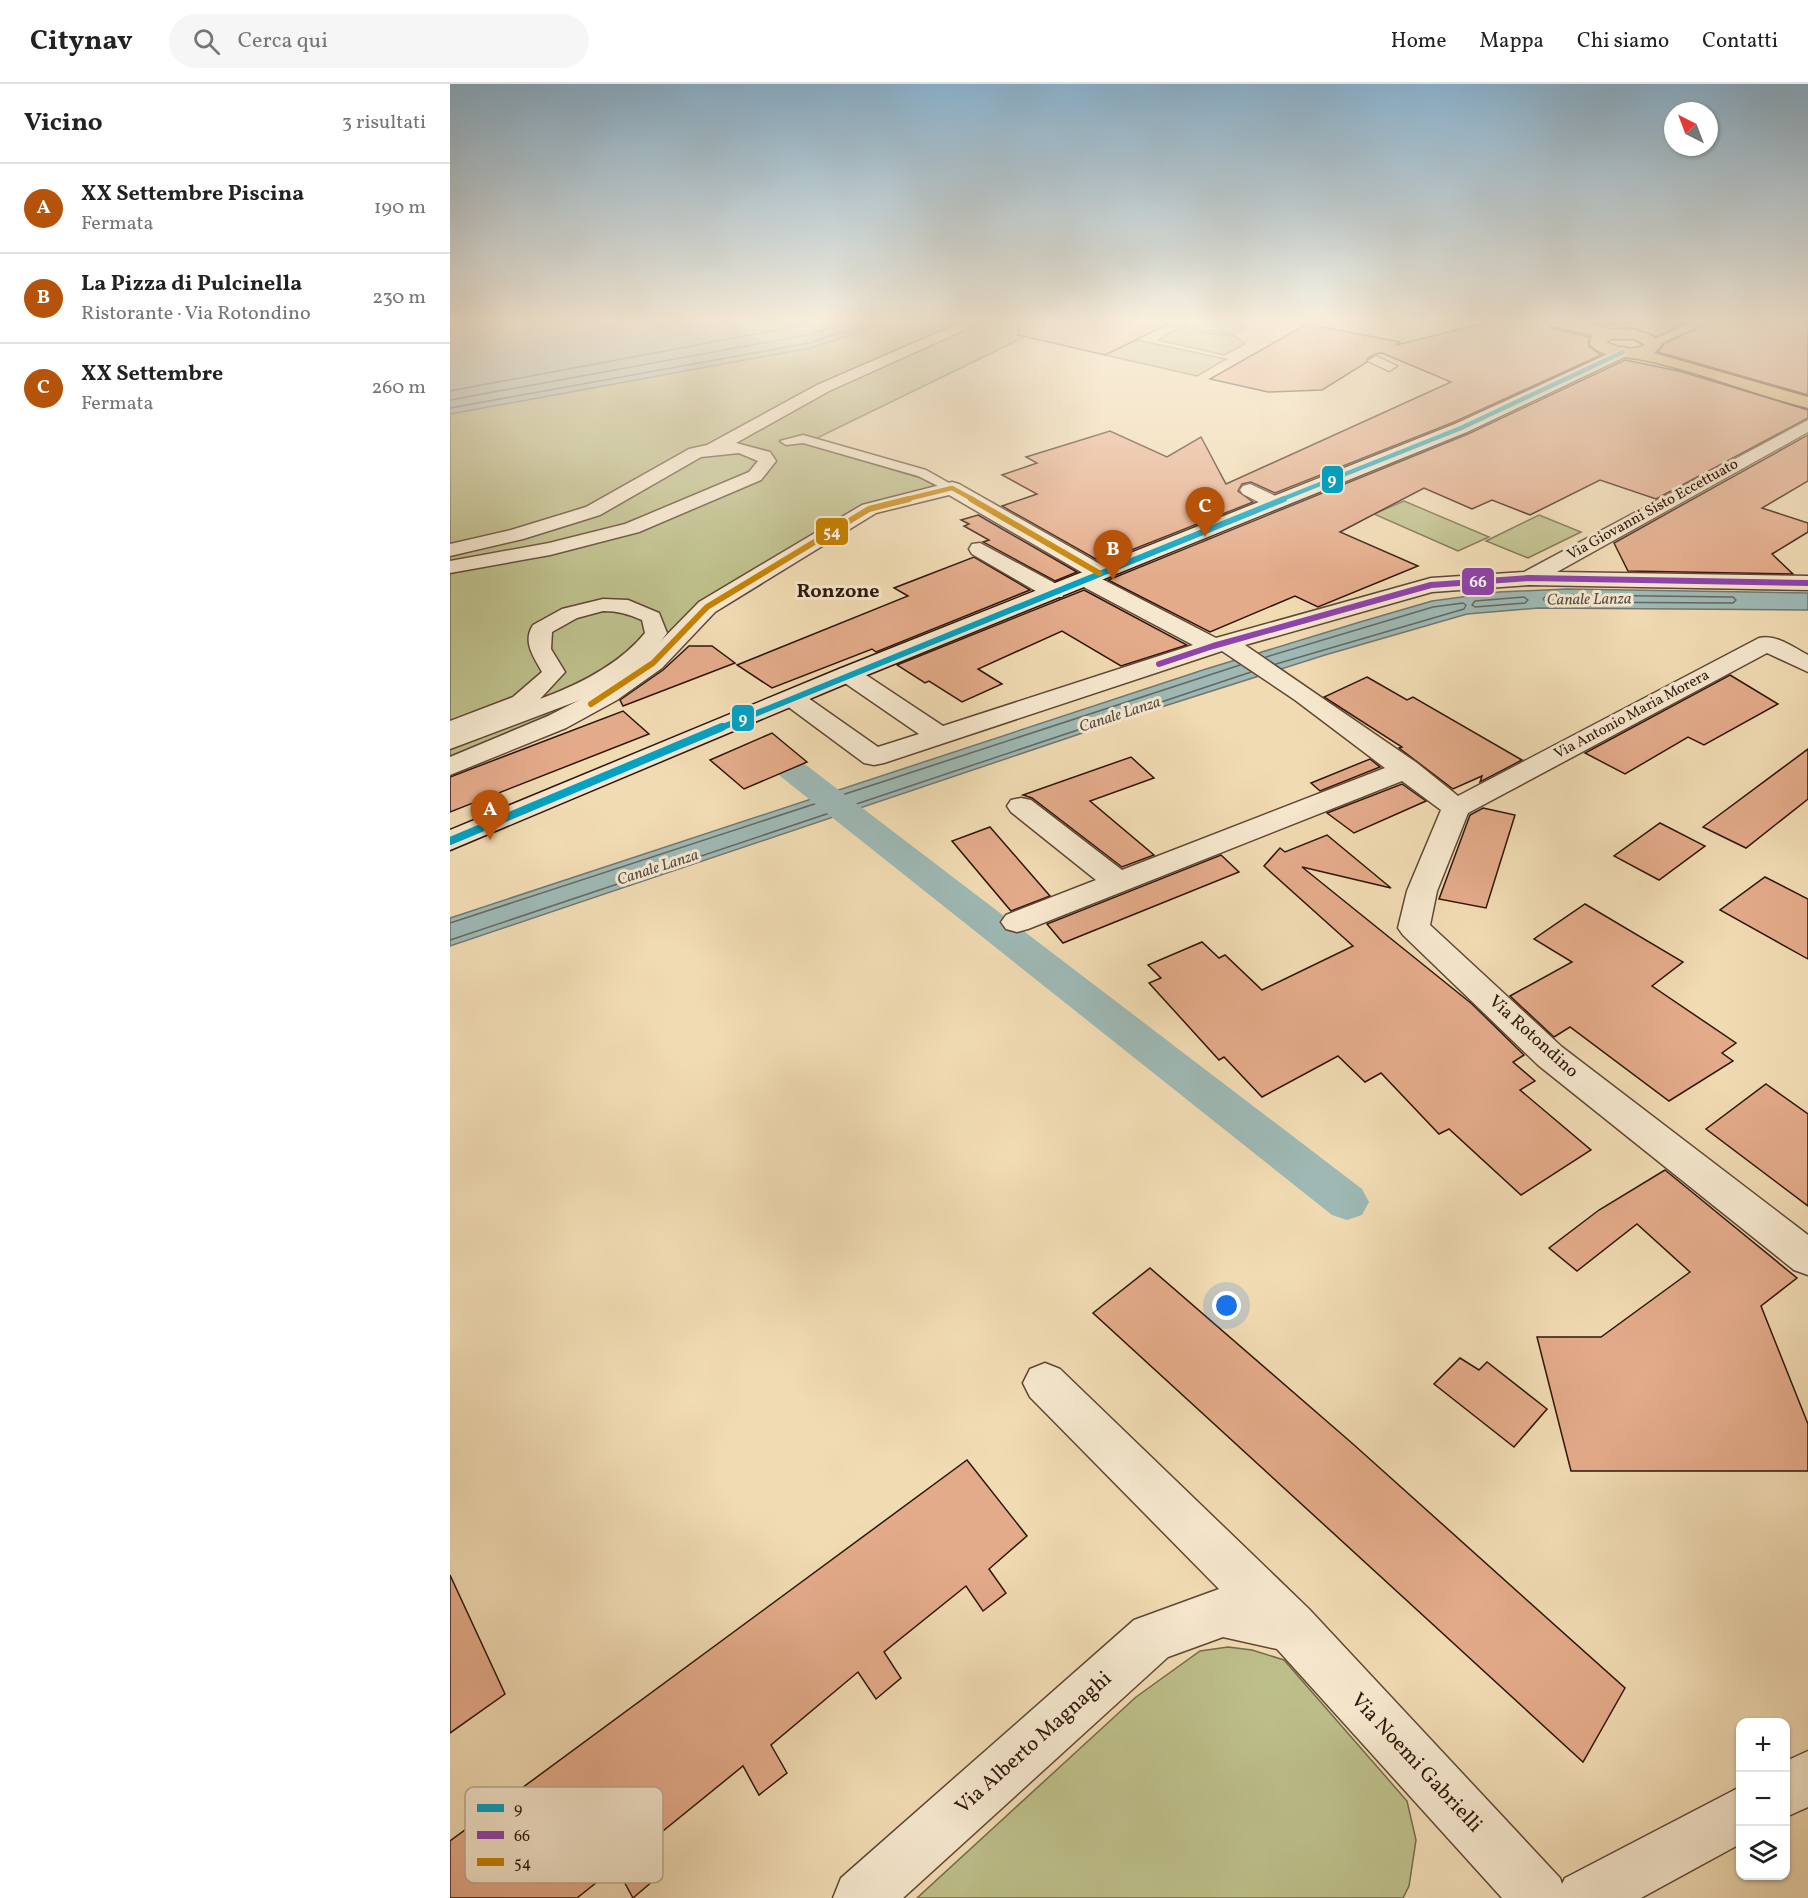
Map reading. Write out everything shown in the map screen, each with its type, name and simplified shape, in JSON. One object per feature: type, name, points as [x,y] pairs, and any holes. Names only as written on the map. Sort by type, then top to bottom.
[{"type":"street","points":[[450,550],[516,536],[593,511],[682,459],[712,449],[785,408]]},
{"type":"street","points":[[450,841],[848,674],[1461,428],[1499,408]]},
{"type":"street","name":"Via Giovanni Sisto Eccettuato","points":[[1529,578],[1808,425]]},
{"type":"street","points":[[450,567],[550,549],[632,528],[755,476],[767,461],[764,456],[743,448],[712,449]]},
{"type":"street","points":[[450,767],[556,722],[608,695],[653,663],[707,607],[869,508],[952,488],[1093,576],[1227,647],[1304,694],[1407,769],[1456,808]]},
{"type":"street","points":[[1250,490],[1275,503]]},
{"type":"street","points":[[980,549],[1054,592]]},
{"type":"street","points":[[792,698],[874,757],[1431,585],[1529,578],[1808,582]]},
{"type":"street","points":[[450,729],[524,700],[544,687],[554,672],[540,649],[541,630],[557,616],[589,607],[626,606],[652,617],[656,633],[638,656],[580,692],[450,742]]},
{"type":"street","name":"Via Antonio Maria Morera","points":[[1456,808],[1767,644],[1808,665]]},
{"type":"street","points":[[848,674],[940,736]]},
{"type":"street","points":[[1017,922],[1407,769]]},
{"type":"street","points":[[1021,806],[1118,882]]},
{"type":"street","name":"Via Rotondino","points":[[1456,808],[1422,891],[1414,928],[1550,1056],[1808,1258]]},
{"type":"street","name":"Via Noemi Gabrielli","points":[[1045,1383],[1291,1628],[1540,1898]]},
{"type":"street","name":"Via Alberto Magnaghi","points":[[861,1898],[1152,1638],[1222,1612],[1291,1628]]},
{"type":"street","points":[[1790,1787],[1808,1778]]},
{"type":"street","points":[[1585,1898],[1736,1816]]},
{"type":"lane","points":[[786,441],[803,439],[922,472],[952,488]]},
{"type":"green space","points":[[450,408],[879,408],[817,438],[819,448],[921,478],[945,491],[870,506],[717,600],[609,687],[483,745],[450,757]]},
{"type":"green space","points":[[1404,501],[1489,537],[1458,551],[1374,514]]},
{"type":"green space","points":[[1539,515],[1581,532],[1528,558],[1486,541]]},
{"type":"green space","points":[[1228,1647],[1252,1650],[1284,1660],[1407,1801],[1416,1840],[1409,1886],[1403,1898],[917,1898],[1136,1697],[1200,1651]]},
{"type":"water","points":[[450,408],[485,408],[450,414]]},
{"type":"water","name":"Canale Lanza","points":[[1567,589],[1808,593],[1808,610],[1538,608],[1467,614],[1325,655],[1133,716],[450,946],[450,918],[1206,669],[1432,601],[1499,592]]},
{"type":"building","points":[[1394,408],[1485,408],[1275,493],[1251,482],[1242,484],[1238,491],[1253,502],[1101,562],[1002,506],[1037,494],[1002,475],[1037,463],[1026,457],[1110,431],[1167,457],[1201,437],[1226,484]]},
{"type":"building","points":[[1524,408],[1800,408],[1808,410],[1808,418],[1656,499],[1600,480],[1530,515],[1492,500],[1472,509],[1424,488],[1340,532],[1418,566],[1318,607],[1295,596],[1210,632],[1108,580],[1468,434]]},
{"type":"building","points":[[1808,435],[1808,481],[1762,508],[1808,523],[1808,532],[1772,554],[1793,574],[1628,571],[1614,543]]},
{"type":"building","points":[[978,515],[1077,572],[1055,581],[983,542],[989,540],[964,526],[969,524],[961,520]]},
{"type":"building","points":[[974,557],[1030,590],[876,652],[872,649],[772,688],[737,665],[908,596],[894,588]]},
{"type":"building","points":[[1084,590],[1187,645],[1121,666],[1062,631],[978,669],[1002,684],[962,702],[929,681],[925,683],[897,665]]},
{"type":"building","points":[[689,646],[712,646],[735,663],[623,706],[620,700],[663,670]]},
{"type":"building","points":[[1730,675],[1778,704],[1704,745],[1688,737],[1625,774],[1585,753]]},
{"type":"building","points":[[1367,677],[1407,700],[1413,697],[1522,760],[1480,782],[1482,776],[1453,789],[1399,748],[1402,747],[1324,697]]},
{"type":"building","points":[[623,711],[649,734],[450,812],[450,777]]},
{"type":"building","points":[[772,733],[807,762],[744,789],[710,760]]},
{"type":"building","points":[[1808,749],[1808,799],[1746,848],[1703,827]]},
{"type":"building","points":[[1131,757],[1154,778],[1090,801],[1154,855],[1122,867],[1032,798],[1023,795]]},
{"type":"building","points":[[1370,759],[1380,767],[1320,791],[1311,783]]},
{"type":"building","points":[[1402,784],[1426,801],[1354,833],[1327,813]]},
{"type":"building","points":[[1483,808],[1515,815],[1486,908],[1439,899],[1470,815]]},
{"type":"building","points":[[1660,823],[1705,846],[1659,880],[1614,856]]},
{"type":"building","points":[[990,827],[1050,896],[1011,911],[952,841]]},
{"type":"building","points":[[1327,835],[1391,888],[1302,867],[1472,1004],[1524,1055],[1513,1062],[1535,1081],[1520,1090],[1591,1150],[1521,1195],[1449,1129],[1439,1134],[1381,1073],[1365,1082],[1338,1056],[1262,1097],[1224,1057],[1219,1060],[1149,983],[1161,978],[1148,965],[1202,942],[1219,958],[1225,955],[1262,990],[1353,946],[1264,866],[1280,848],[1285,852]]},
{"type":"building","points":[[1221,855],[1239,872],[1063,943],[1047,924]]},
{"type":"building","points":[[1765,877],[1808,899],[1808,959],[1720,910]]},
{"type":"building","points":[[1585,904],[1683,962],[1652,986],[1736,1043],[1722,1053],[1733,1061],[1669,1101],[1570,1027],[1554,1037],[1510,996],[1572,962],[1534,939]]},
{"type":"building","points":[[1766,1084],[1808,1114],[1808,1206],[1706,1129]]},
{"type":"building","points":[[1665,1170],[1797,1278],[1761,1306],[1808,1424],[1808,1471],[1571,1471],[1537,1337],[1601,1337],[1690,1272],[1637,1224],[1577,1271],[1549,1248],[1599,1210]]},
{"type":"building","points":[[1150,1268],[1353,1444],[1625,1688],[1583,1762],[1093,1313]]},
{"type":"building","points":[[1460,1358],[1479,1370],[1487,1362],[1547,1409],[1514,1447],[1434,1384]]},
{"type":"building","points":[[967,1460],[1027,1536],[989,1569],[1006,1593],[983,1611],[966,1586],[884,1652],[901,1678],[876,1699],[858,1672],[771,1745],[787,1773],[759,1795],[743,1766],[663,1831],[663,1787],[523,1787]]},
{"type":"building","points":[[450,1575],[505,1694],[450,1733]]},
{"type":"building","points":[[465,1830],[465,1883],[596,1883],[577,1898],[450,1898],[450,1841]]},
{"type":"building","points":[[625,1883],[650,1883],[633,1898]]},
{"type":"waterway","points":[[791,769],[1347,1202]]},
{"type":"transit line","name":"9","points":[[450,841],[848,674],[1461,428],[1504,408]]},
{"type":"transit line","name":"54","points":[[591,704],[653,663],[707,607],[869,509],[952,488],[1099,573]]},
{"type":"transit line","name":"66","points":[[1159,664],[1213,646],[1431,585],[1529,578],[1808,583]]},
{"type":"place","name":"XX Settembre","points":[[1205,537]]},
{"type":"place","name":"La Pizza di Pulcinella","points":[[1113,580]]},
{"type":"place","name":"XX Settembre Piscina","points":[[490,840]]},
{"type":"district","name":"Ronzone","points":[[838,592]]}]
